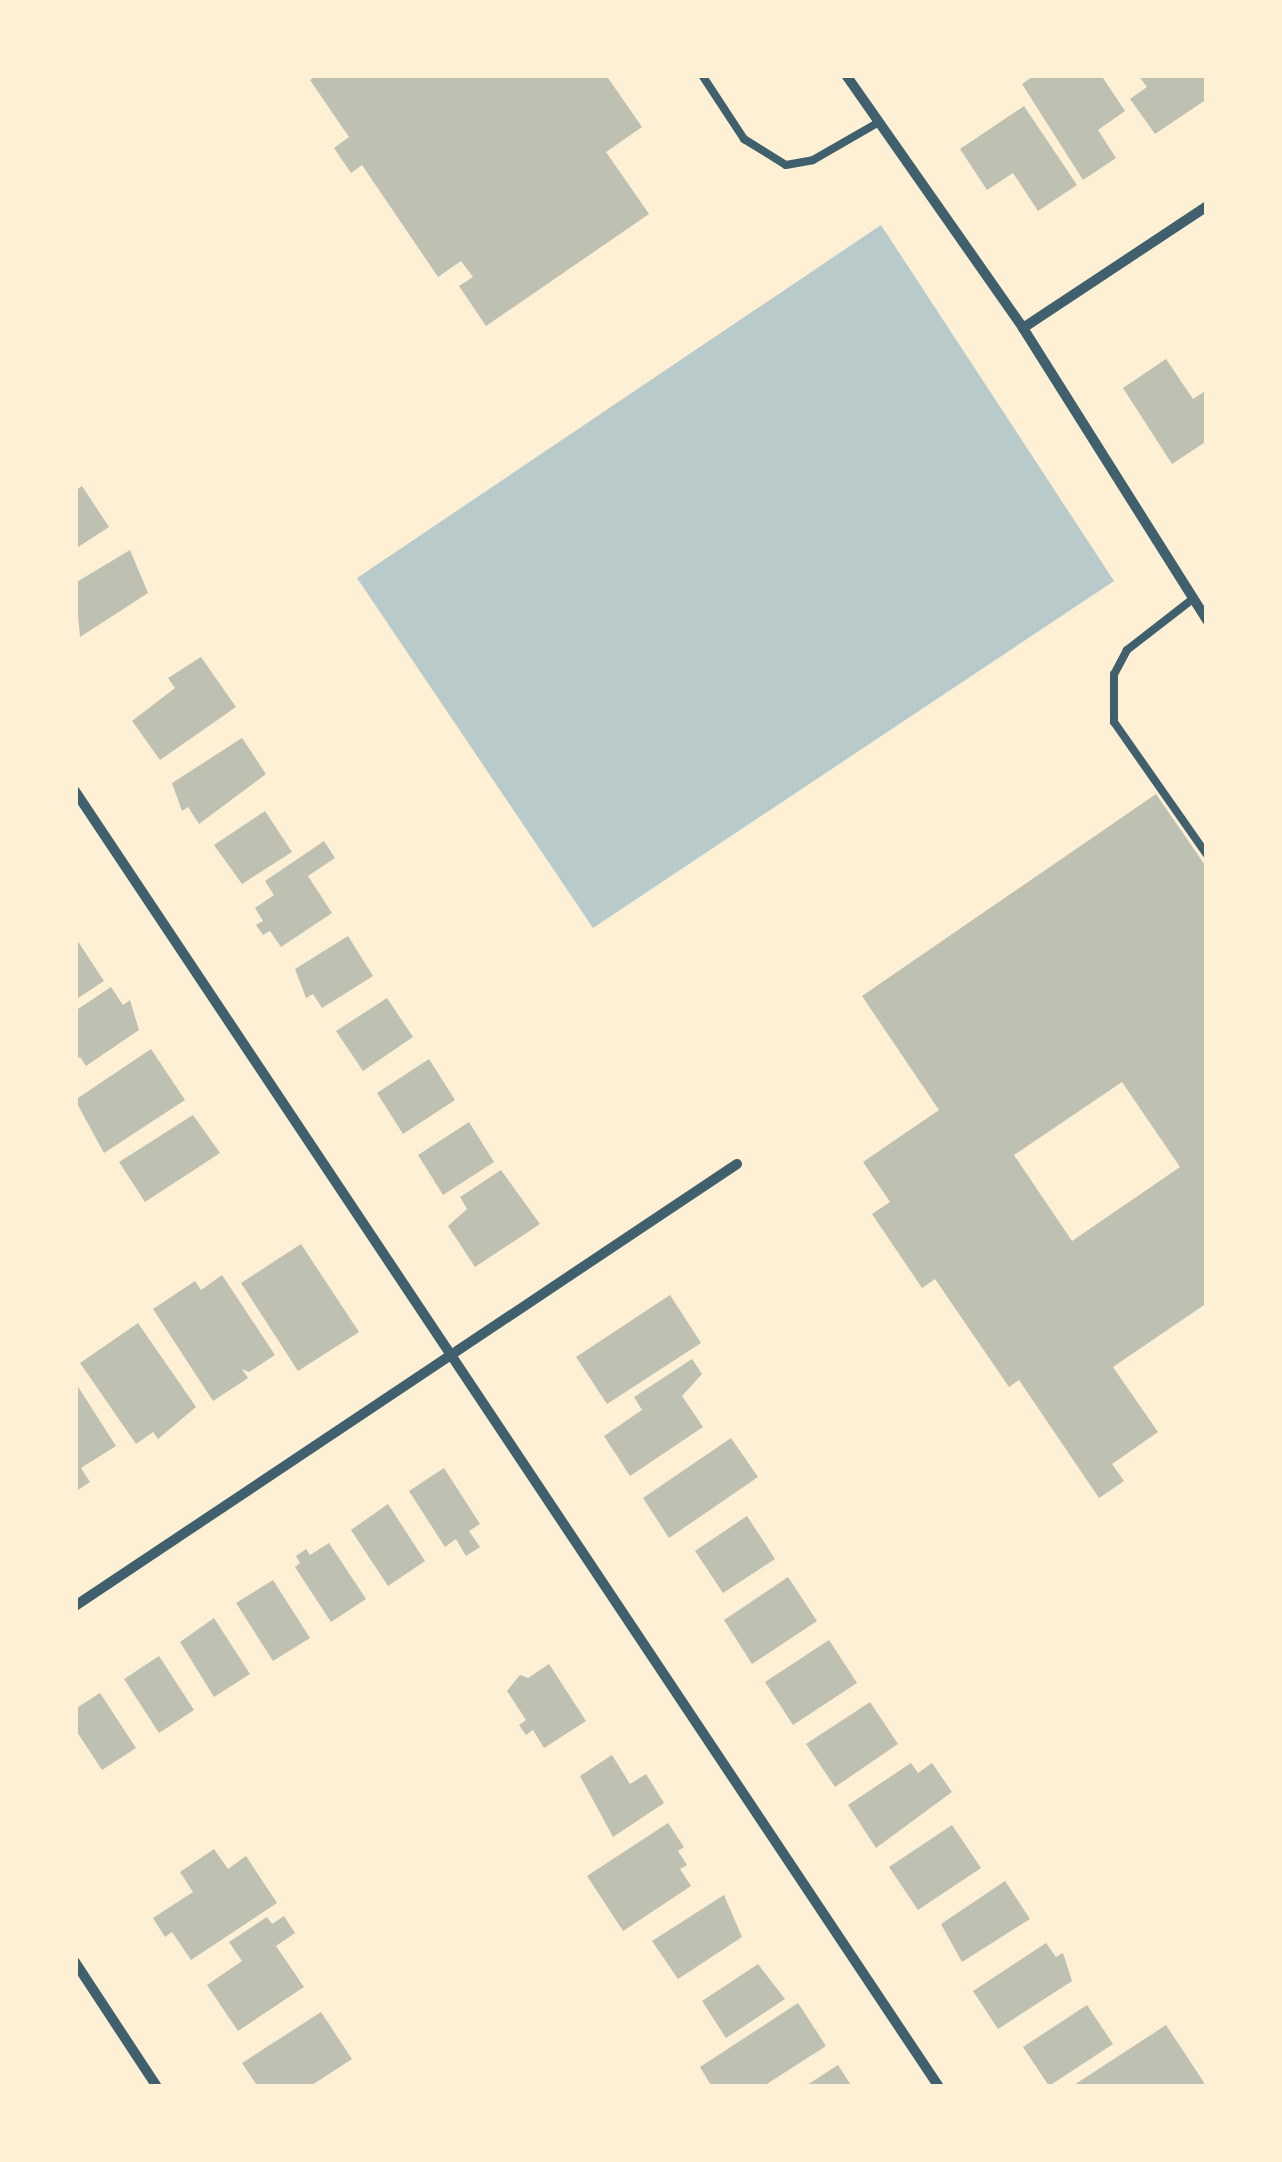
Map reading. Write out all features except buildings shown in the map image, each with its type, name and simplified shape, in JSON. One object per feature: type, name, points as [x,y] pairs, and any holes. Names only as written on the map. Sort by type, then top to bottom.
[{"type":"street","points":[[846,75],[1023,328],[1207,620]]},
{"type":"street","points":[[1023,328],[1207,206]]},
{"type":"street","points":[[75,791],[939,2087]]},
{"type":"street","points":[[75,1606],[737,1164]]},
{"type":"street","points":[[75,1962],[156,2087]]},
{"type":"lane","points":[[702,75],[744,139],[786,165],[813,160],[879,122]]},
{"type":"lane","points":[[1194,598],[1127,650],[1114,674],[1114,722],[1207,855]]},
{"type":"shaded area","points":[[881,225],[1114,581],[593,928],[357,578]]}]
